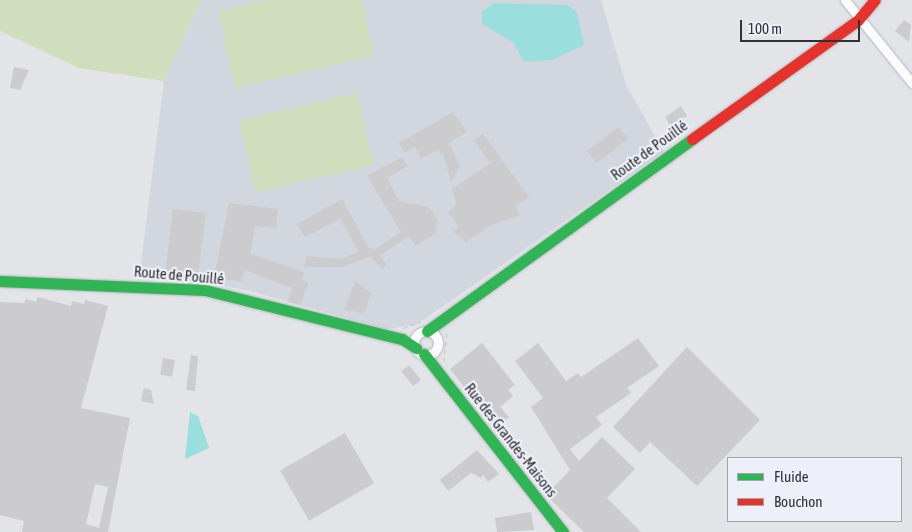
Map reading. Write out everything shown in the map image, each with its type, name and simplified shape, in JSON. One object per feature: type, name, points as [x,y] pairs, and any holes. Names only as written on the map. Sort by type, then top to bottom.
[{"type":"street","points":[[845,0],[858,20],[912,83]]},
{"type":"street","name":"Route de Pouillé","points":[[398,334],[427,330],[444,325],[858,20],[875,0]]},
{"type":"street","name":"Route de Pouillé","points":[[3,283],[205,290],[398,334],[425,351]]},
{"type":"street","points":[[425,351],[427,330]]},
{"type":"street","points":[[425,351],[427,330]]},
{"type":"street","name":"Rue des Grandes-Maisons","points":[[425,351],[440,364],[563,532]]},
{"type":"path","points":[[440,364],[444,340],[444,325]]},
{"type":"path","points":[[398,334],[427,330]]},
{"type":"shaded area","points":[[201,0],[601,0],[626,85],[664,152],[416,325],[386,329],[246,290],[216,285],[216,281],[139,279],[164,81]]},
{"type":"green space","points":[[0,0],[201,0],[164,81],[79,68],[0,31]]},
{"type":"green space","points":[[267,0],[362,0],[374,56],[235,88],[218,11]]},
{"type":"green space","points":[[357,93],[374,165],[256,192],[239,120]]},
{"type":"water","points":[[493,3],[568,5],[577,13],[584,45],[552,60],[524,62],[513,42],[482,24],[482,12]]},
{"type":"water","points":[[190,412],[198,416],[209,448],[185,459]]},
{"type":"building","points":[[904,20],[911,25],[909,42],[895,31]]},
{"type":"building","points":[[14,67],[29,70],[20,90],[10,88]]},
{"type":"building","points":[[681,106],[687,116],[670,125],[665,117]]},
{"type":"building","points":[[453,112],[467,132],[449,143],[460,166],[451,183],[444,156],[437,150],[421,159],[415,147],[404,153],[399,143]]},
{"type":"building","points":[[619,127],[628,139],[596,163],[587,151]]},
{"type":"building","points":[[483,134],[529,197],[516,206],[519,216],[491,225],[467,242],[453,231],[459,227],[448,212],[456,205],[452,189],[490,163],[474,140]]},
{"type":"building","points":[[402,157],[407,166],[387,178],[399,201],[429,207],[438,220],[435,234],[416,246],[409,236],[380,255],[386,264],[383,269],[370,257],[343,267],[305,267],[306,256],[341,259],[359,252],[340,219],[305,237],[297,224],[342,199],[369,248],[376,249],[401,232],[367,176]]},
{"type":"building","points":[[229,203],[278,209],[276,228],[255,226],[250,254],[304,272],[302,280],[308,282],[301,305],[288,302],[292,288],[245,270],[241,282],[214,277]]},
{"type":"building","points":[[173,209],[206,213],[198,277],[165,273]]},
{"type":"building","points":[[355,281],[371,293],[364,313],[344,310]]},
{"type":"building","points":[[38,297],[71,306],[72,301],[84,304],[85,300],[108,306],[81,408],[130,418],[108,532],[22,532],[24,521],[0,515],[0,302],[24,303],[26,299],[36,302]],"holes":[[[95,484],[108,487],[99,528],[86,524]]]},
{"type":"building","points":[[638,338],[659,366],[627,388],[631,393],[596,417],[602,425],[570,449],[579,461],[602,437],[635,469],[607,498],[641,532],[584,532],[546,495],[570,470],[531,407],[543,398],[515,361],[538,343],[566,381],[578,373],[581,377]]},
{"type":"building","points":[[482,343],[515,385],[508,390],[513,396],[500,407],[509,417],[496,427],[450,369]]},
{"type":"building","points":[[687,347],[760,420],[697,486],[650,442],[640,453],[613,427]]},
{"type":"building","points":[[191,355],[198,356],[195,391],[186,390]]},
{"type":"building","points":[[163,358],[175,360],[172,377],[160,375]]},
{"type":"building","points":[[409,365],[421,380],[413,386],[401,371]]},
{"type":"building","points":[[144,388],[151,390],[154,404],[141,401]]},
{"type":"building","points":[[345,433],[374,483],[309,521],[280,470]]},
{"type":"building","points":[[477,450],[499,474],[488,482],[483,475],[481,478],[471,473],[448,491],[440,480]]},
{"type":"building","points":[[531,512],[534,530],[497,532],[495,518]]},
{"type":"traffic: fast","points":[[427,331],[692,139]]},
{"type":"traffic: fast","points":[[0,281],[205,290],[402,339],[416,348]]},
{"type":"traffic: fast","points":[[424,354],[563,532]]},
{"type":"traffic: jam","points":[[692,139],[858,20],[875,0]]}]
